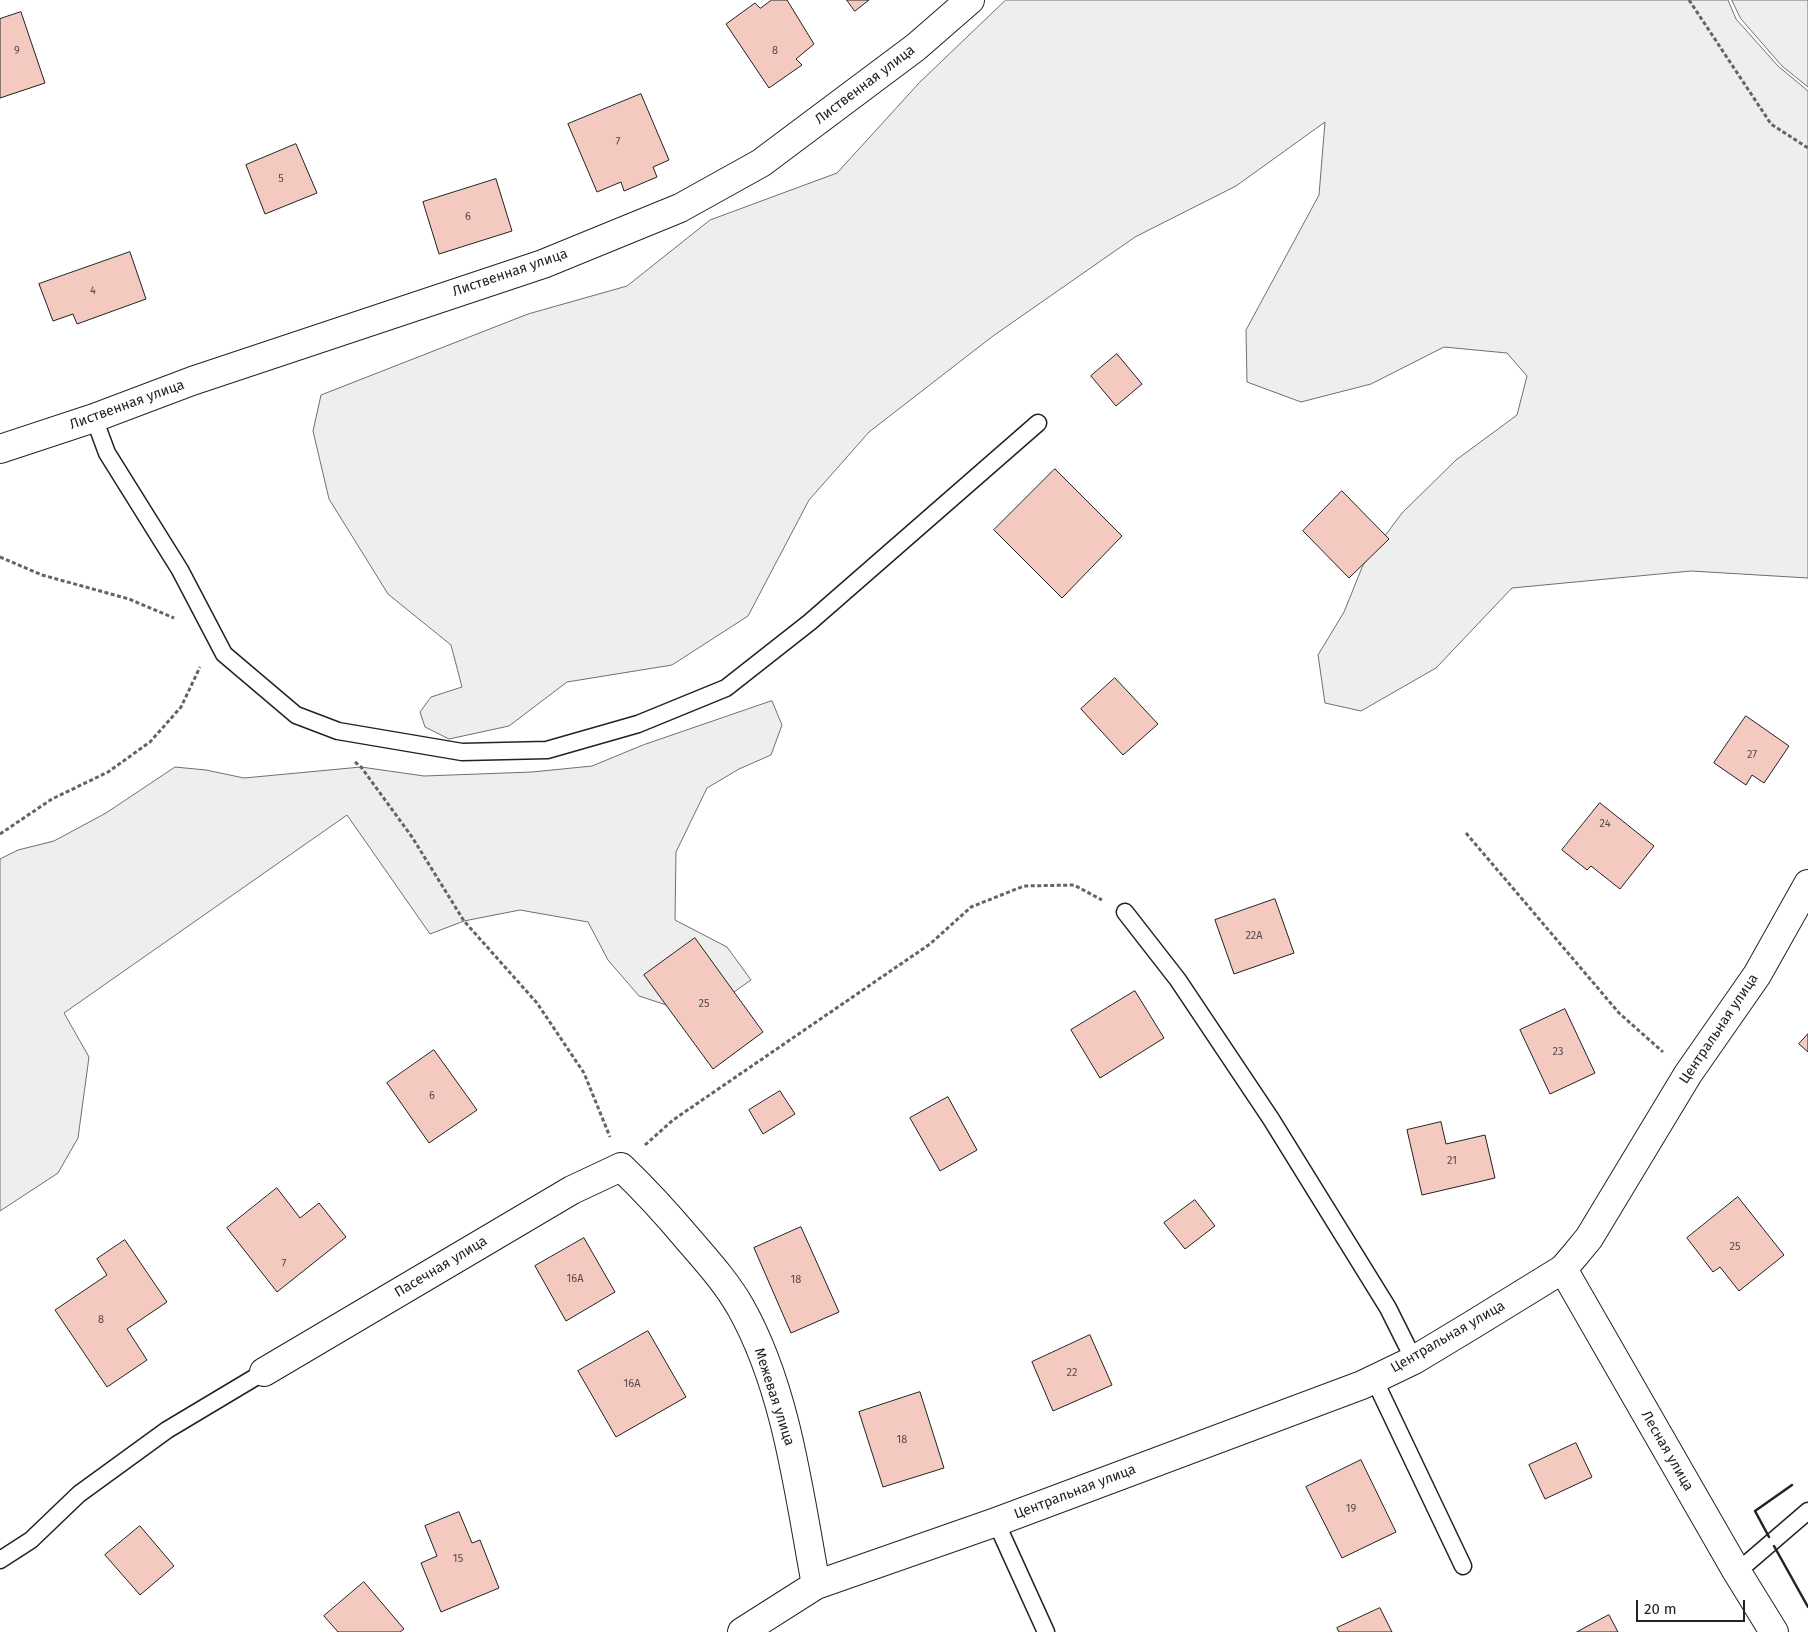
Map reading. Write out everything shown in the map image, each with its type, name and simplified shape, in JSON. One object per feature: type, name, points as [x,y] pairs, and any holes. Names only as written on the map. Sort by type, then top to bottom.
[{"type":"street","name":"Лиственная улица","points":[[0,449],[94,418],[192,381],[543,264],[680,208],[761,163],[916,47],[970,0]]},
{"type":"street","name":"Центральная улица","points":[[816,1585],[996,1522],[1362,1385],[1414,1360],[1563,1269],[1588,1238],[1688,1074],[1757,974],[1808,884]]},
{"type":"street","name":"Пасечная улица","points":[[264,1372],[572,1190],[622,1167]]},
{"type":"street","name":"Межевая улица","points":[[622,1167],[648,1193],[711,1265],[741,1308],[765,1361],[792,1450],[816,1585]]},
{"type":"street","name":"Лесная улица","points":[[1563,1269],[1737,1572],[1774,1632]]},
{"type":"street","points":[[742,1632],[816,1585]]},
{"type":"lane","points":[[94,418],[107,452],[180,570],[224,654],[296,715],[338,731],[462,752],[547,750],[638,724],[726,688],[810,622],[1038,423]]},
{"type":"lane","points":[[1125,912],[1178,980],[1271,1119],[1388,1308],[1414,1360]]},
{"type":"lane","points":[[0,1560],[31,1540],[79,1494],[167,1430],[264,1372]]},
{"type":"lane","points":[[1374,1379],[1462,1566]]},
{"type":"lane","points":[[1737,1572],[1808,1511]]},
{"type":"lane","points":[[996,1522],[1046,1632]]},
{"type":"path","points":[[1689,0],[1771,124],[1808,148]]},
{"type":"path","points":[[0,557],[42,575],[129,599],[214,636],[182,707],[150,742],[108,772],[52,799],[0,834]]},
{"type":"path","points":[[354,761],[361,767],[412,837],[464,921],[537,1003],[584,1073],[622,1167],[672,1120],[930,944],[970,907],[1024,886],[1074,885],[1125,912]]},
{"type":"path","points":[[1466,833],[1619,1012],[1688,1074]]},
{"type":"shaded area","points":[[1006,0],[1728,0],[1736,19],[1778,66],[1808,91],[1808,578],[1691,571],[1512,588],[1436,668],[1361,711],[1325,703],[1318,655],[1344,612],[1363,565],[1402,513],[1456,460],[1517,415],[1527,376],[1507,353],[1444,347],[1371,384],[1301,402],[1247,382],[1246,330],[1319,195],[1325,122],[1236,186],[1135,237],[993,336],[869,432],[809,500],[748,616],[672,665],[567,682],[509,726],[449,739],[425,727],[420,712],[431,697],[462,687],[451,645],[388,594],[329,499],[313,431],[321,395],[528,314],[627,286],[710,220],[837,173],[919,83]]},
{"type":"shaded area","points":[[1732,0],[1808,0],[1808,87],[1782,66],[1741,19]]},
{"type":"shaded area","points":[[772,701],[782,725],[771,755],[739,769],[707,788],[676,852],[675,920],[727,947],[751,980],[724,999],[691,1013],[639,996],[608,960],[588,922],[520,910],[464,921],[430,934],[347,815],[64,1013],[89,1057],[78,1138],[58,1173],[0,1211],[0,859],[18,850],[54,841],[106,813],[175,767],[206,770],[244,778],[361,767],[424,776],[532,772],[592,766],[643,745]]},
{"type":"building","points":[[772,0],[787,0],[814,44],[796,59],[802,65],[769,88],[726,24],[755,3],[760,8]]},
{"type":"building","points":[[847,0],[869,0],[855,11]]},
{"type":"building","points":[[21,12],[45,83],[0,98],[0,19]]},
{"type":"building","points":[[641,94],[669,160],[653,167],[657,177],[624,191],[621,182],[597,192],[568,124]]},
{"type":"building","points":[[296,144],[317,193],[265,214],[246,165]]},
{"type":"building","points":[[496,179],[512,231],[439,254],[423,202]]},
{"type":"building","points":[[130,252],[146,299],[77,324],[73,314],[53,321],[39,284]]},
{"type":"building","points":[[1117,354],[1142,384],[1116,406],[1091,376]]},
{"type":"building","points":[[1055,469],[1122,536],[1062,598],[994,530]]},
{"type":"building","points":[[1342,491],[1389,539],[1349,578],[1303,531]]},
{"type":"building","points":[[1115,678],[1158,724],[1123,755],[1081,709]]},
{"type":"building","points":[[1746,716],[1789,746],[1764,783],[1752,775],[1746,785],[1714,763]]},
{"type":"building","points":[[1600,803],[1654,846],[1620,889],[1591,866],[1587,870],[1562,850]]},
{"type":"building","points":[[1275,899],[1294,953],[1234,974],[1215,920]]},
{"type":"building","points":[[695,938],[763,1032],[713,1069],[644,975]]},
{"type":"building","points":[[1135,991],[1164,1038],[1100,1078],[1071,1030]]},
{"type":"building","points":[[1565,1009],[1595,1073],[1550,1094],[1520,1030]]},
{"type":"building","points":[[1808,1034],[1808,1052],[1799,1044]]},
{"type":"building","points":[[434,1050],[477,1110],[429,1143],[387,1083]]},
{"type":"building","points":[[780,1091],[795,1114],[763,1134],[749,1110]]},
{"type":"building","points":[[948,1097],[977,1150],[940,1171],[910,1118]]},
{"type":"building","points":[[1441,1122],[1446,1144],[1485,1135],[1495,1178],[1422,1195],[1407,1130]]},
{"type":"building","points":[[277,1188],[300,1218],[319,1203],[346,1237],[277,1292],[227,1228]]},
{"type":"building","points":[[1738,1197],[1784,1255],[1739,1291],[1720,1267],[1713,1272],[1687,1238]]},
{"type":"building","points":[[1195,1200],[1215,1226],[1185,1249],[1164,1223]]},
{"type":"building","points":[[801,1227],[839,1312],[791,1333],[754,1248]]},
{"type":"building","points":[[584,1238],[615,1292],[566,1321],[535,1266]]},
{"type":"building","points":[[125,1240],[167,1302],[127,1329],[147,1360],[107,1387],[55,1310],[107,1275],[97,1259]]},
{"type":"building","points":[[648,1331],[686,1397],[616,1437],[578,1371]]},
{"type":"building","points":[[1090,1335],[1112,1385],[1053,1411],[1032,1362]]},
{"type":"building","points":[[920,1392],[944,1468],[883,1487],[859,1412]]},
{"type":"building","points":[[1576,1443],[1592,1477],[1545,1499],[1529,1465]]},
{"type":"building","points":[[1361,1460],[1396,1532],[1342,1558],[1306,1487]]},
{"type":"building","points":[[459,1512],[472,1543],[480,1540],[499,1588],[441,1612],[421,1563],[437,1556],[425,1526]]},
{"type":"building","points":[[140,1526],[174,1566],[140,1595],[105,1555]]},
{"type":"building","points":[[364,1582],[404,1629],[400,1632],[338,1632],[324,1616]]},
{"type":"building","points":[[1380,1608],[1392,1632],[1339,1632],[1337,1628]]},
{"type":"building","points":[[1609,1615],[1618,1632],[1577,1632]]},
{"type":"wall","points":[[1769,1537],[1755,1511],[1792,1485]]},
{"type":"wall","points":[[1774,1546],[1808,1607]]}]
